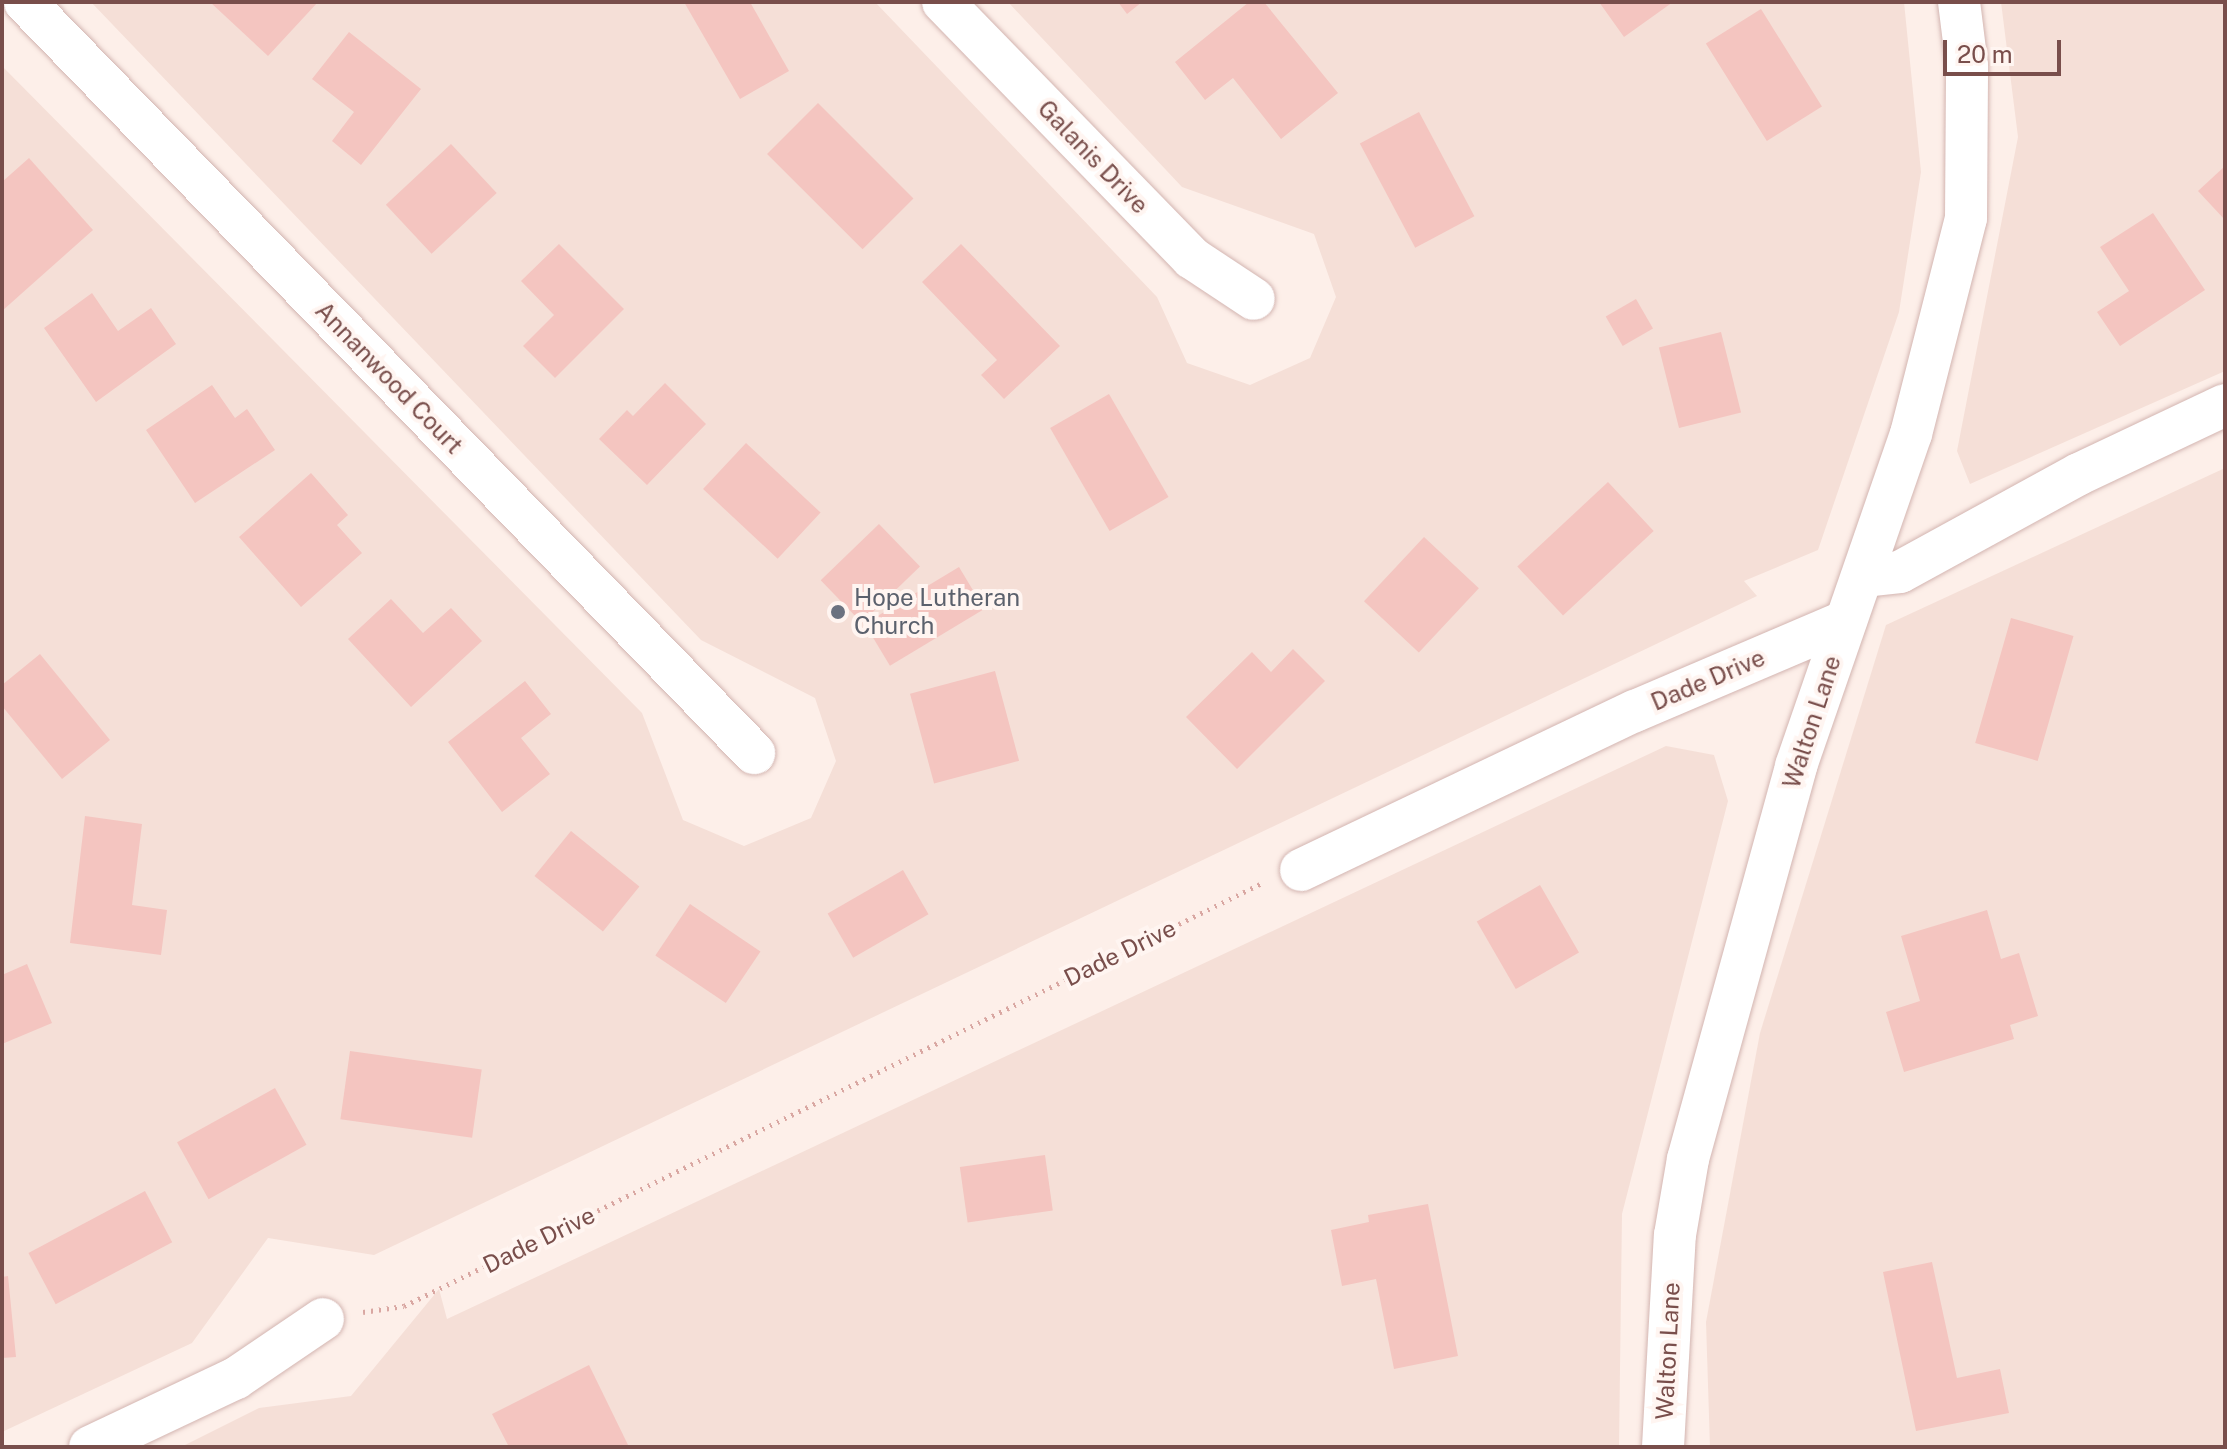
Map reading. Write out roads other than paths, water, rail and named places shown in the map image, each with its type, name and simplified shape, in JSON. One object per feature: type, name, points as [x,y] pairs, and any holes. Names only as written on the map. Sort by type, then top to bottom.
[{"type":"street","name":"Annanwood Court","points":[[25,2],[754,753]]},
{"type":"street","name":"Galanis Drive","points":[[943,2],[1192,258],[1254,299]]},
{"type":"street","name":"Walton Lane","points":[[1663,1447],[1675,1235],[1688,1159],[1796,766],[1863,576],[1932,362],[1966,218],[1967,66],[1959,2]]},
{"type":"street","points":[[1863,576],[1900,572],[2079,474],[2225,405]]},
{"type":"street","name":"Dade Drive","points":[[1301,870],[1635,711],[1846,621]]},
{"type":"street","points":[[90,1447],[236,1378],[323,1319]]},
{"type":"place","name":"Hope Lutheran Church","points":[[838,612]]}]
